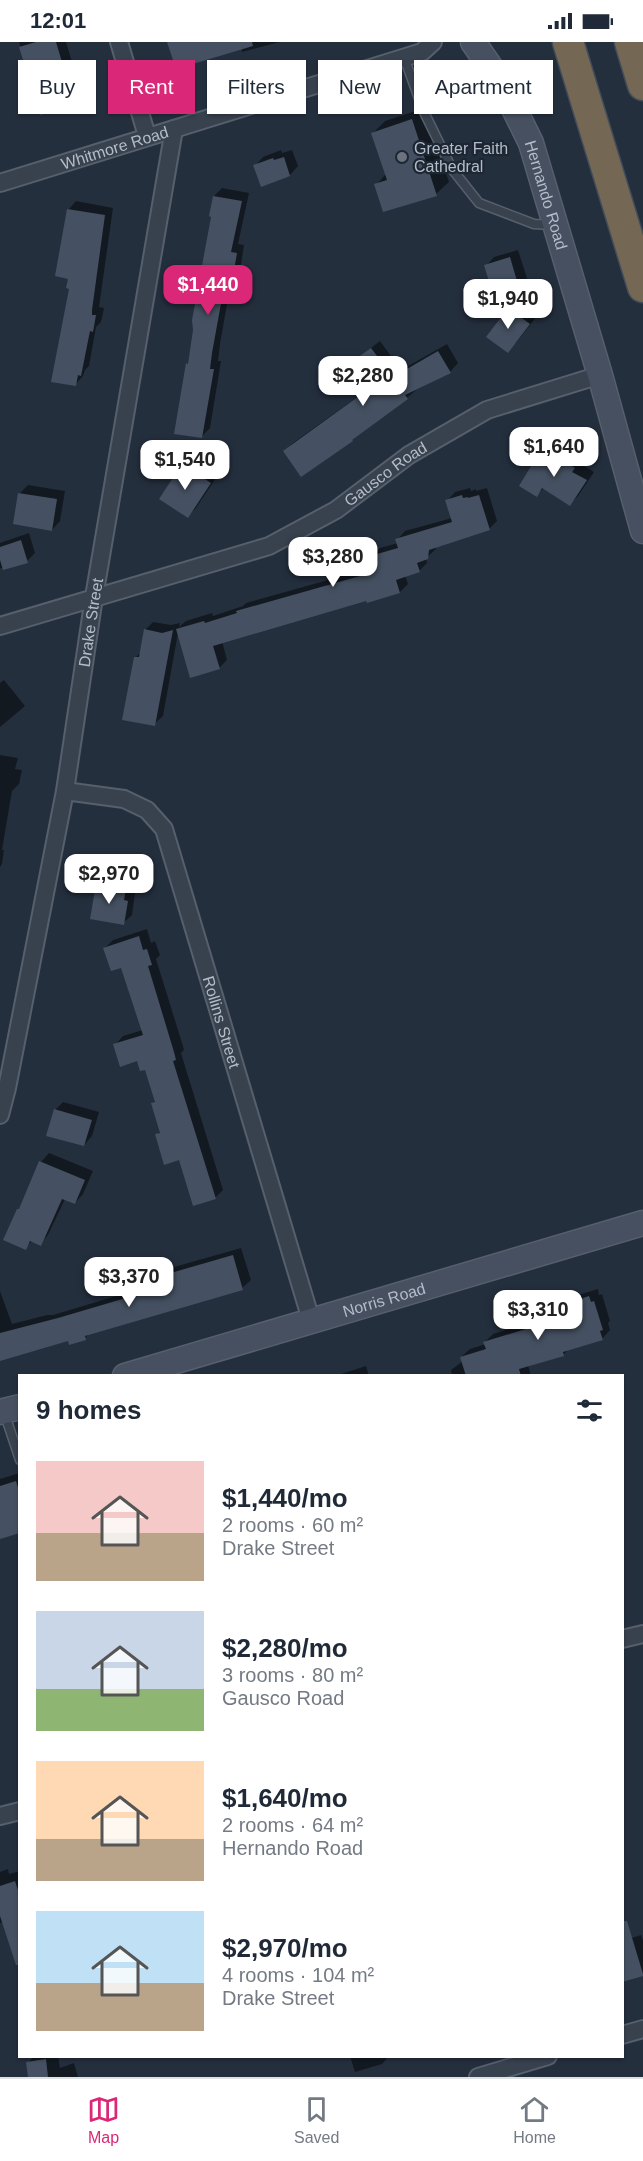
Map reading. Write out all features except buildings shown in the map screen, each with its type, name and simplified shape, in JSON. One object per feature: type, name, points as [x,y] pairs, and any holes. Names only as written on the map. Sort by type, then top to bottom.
[{"type":"highway","points":[[568,42],[643,287]]},
{"type":"highway","points":[[630,42],[643,85]]},
{"type":"main road","name":"Hernando Road","points":[[473,42],[502,84],[531,143],[600,375],[643,531]]},
{"type":"main road","name":"Norris Road","points":[[132,1374],[643,1223]]},
{"type":"street","points":[[118,42],[147,136]]},
{"type":"street","name":"Whitmore Road","points":[[0,183],[423,52],[433,42]]},
{"type":"street","name":"Drake Street","points":[[0,1115],[65,790],[94,597],[174,129]]},
{"type":"street","name":"Gausco Road","points":[[0,626],[269,546],[336,510],[409,455],[487,410],[600,375]]},
{"type":"street","name":"Rollins Street","points":[[65,790],[124,799],[147,810],[164,829],[311,1320]]},
{"type":"street","points":[[624,1639],[643,1634]]},
{"type":"street","points":[[0,1816],[18,1811]]},
{"type":"street","points":[[624,2034],[643,2029]]},
{"type":"street","points":[[478,2077],[541,2058]]},
{"type":"lane","points":[[404,57],[423,110],[452,169],[479,203],[534,224],[556,226]]},
{"type":"lane","points":[[8,1410],[18,1452]]},
{"type":"place","name":"Greater Faith Cathedral","points":[[402,157]]}]
